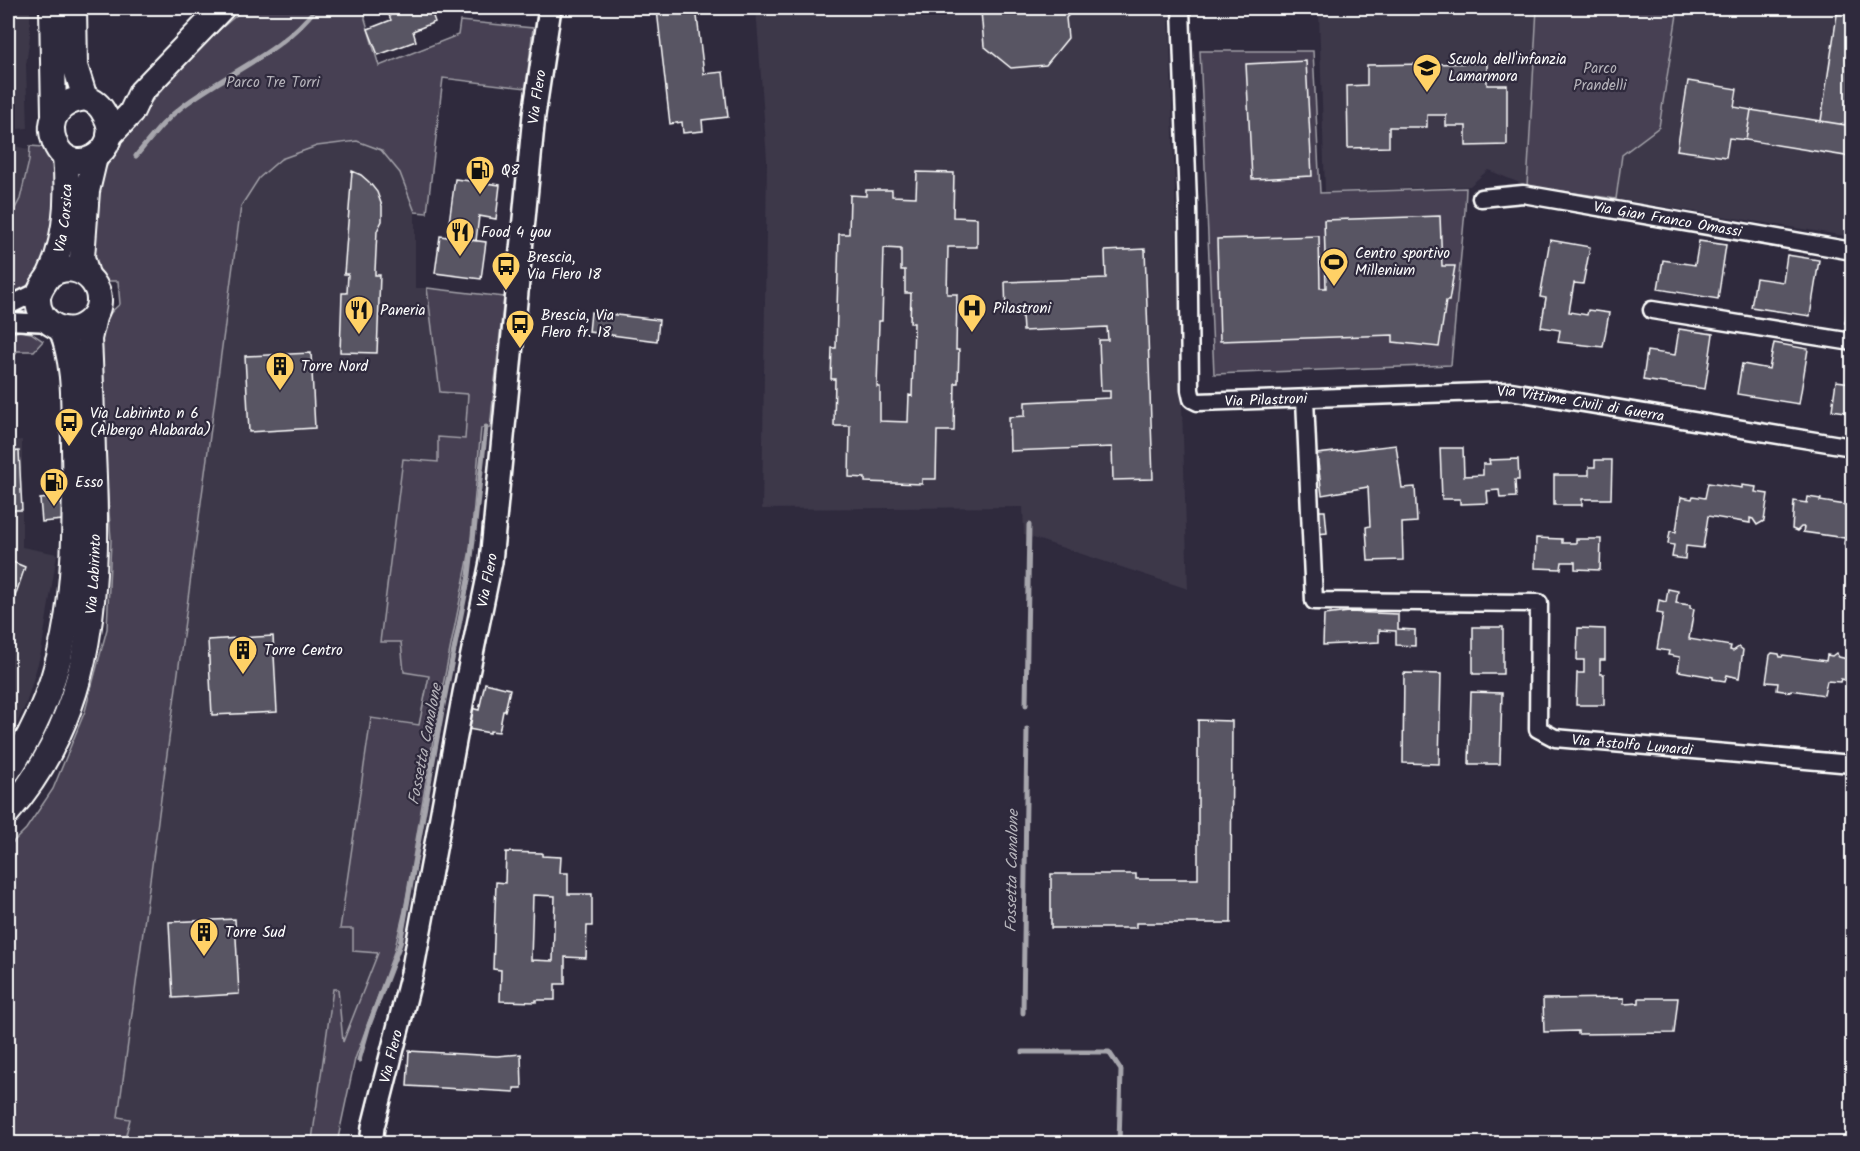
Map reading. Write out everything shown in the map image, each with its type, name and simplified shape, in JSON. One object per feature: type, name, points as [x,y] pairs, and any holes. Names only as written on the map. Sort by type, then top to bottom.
[{"type":"main road","points":[[52,8],[54,114]]},
{"type":"main road","points":[[74,8],[75,66],[92,102],[109,125],[110,136]]},
{"type":"main road","name":"Via Corsica","points":[[94,317],[99,297],[96,287],[87,275],[82,257],[87,191],[95,157],[104,150],[110,136],[131,113],[141,92],[222,8]]},
{"type":"main road","name":"Via Corsica","points":[[44,283],[61,244],[66,202],[65,157],[58,150],[53,139],[54,114],[64,105],[141,92]]},
{"type":"main road","points":[[65,157],[80,161],[95,157]]},
{"type":"main road","name":"Via Corsica","points":[[44,283],[58,271],[68,269],[78,270],[87,275]]},
{"type":"main road","points":[[44,283],[39,306],[43,315],[55,326],[79,328],[94,317]]},
{"type":"main road","name":"Via Labirinto","points":[[8,812],[39,770],[59,732],[74,692],[88,635],[93,605],[96,546],[89,339],[94,317]]},
{"type":"main road","name":"Via Labirinto","points":[[8,771],[28,739],[47,698],[63,640],[73,579],[75,518],[72,388],[68,348],[55,326]]},
{"type":"street","name":"Via Flero","points":[[371,1143],[412,973],[491,561],[533,126],[550,8]]},
{"type":"street","name":"Via Pilastroni","points":[[1181,8],[1192,399],[1198,402],[1305,399],[1314,601],[1539,603]]},
{"type":"street","name":"Via Gian Franco Omassi","points":[[1481,198],[1523,195],[1852,251]]},
{"type":"street","name":"Via Corsica","points":[[8,306],[44,283]]},
{"type":"street","points":[[1652,310],[1852,342]]},
{"type":"street","points":[[8,321],[55,326]]},
{"type":"street","name":"Via Vittime Civili di Guerra","points":[[1305,399],[1511,392],[1852,447]]},
{"type":"street","name":"Via Astolfo Lunardi","points":[[1539,603],[1538,729],[1555,738],[1852,764]]},
{"type":"shaded area","points":[[8,8],[30,8],[30,36],[26,65],[28,128],[9,130],[10,145],[28,149],[28,161],[19,199],[8,220]]},
{"type":"shaded area","name":"Pilastroni","points":[[756,8],[1169,8],[1188,589],[1024,535],[1023,507],[762,509],[767,160]]},
{"type":"shaded area","name":"Scuola dell'infanzia Lamarmora","points":[[1537,8],[1527,186],[1488,170],[1470,186],[1325,192],[1319,16]]},
{"type":"shaded area","points":[[1678,8],[1852,8],[1852,237],[1616,199],[1622,155],[1659,126]]},
{"type":"shaded area","points":[[357,141],[381,150],[400,173],[410,195],[415,212],[415,288],[427,288],[440,392],[468,394],[465,439],[438,462],[403,459],[380,642],[401,642],[429,675],[419,725],[371,718],[341,929],[353,928],[379,953],[343,1043],[338,990],[333,989],[312,1141],[299,1141],[297,1144],[124,1143],[130,1120],[118,1118],[241,206],[259,178],[281,159],[317,146]]},
{"type":"shaded area","points":[[22,440],[22,547],[57,554],[41,653],[26,704],[8,742],[8,441]]},
{"type":"green space","name":"Parco Tre Torri","points":[[245,8],[366,8],[365,19],[379,66],[458,35],[460,21],[533,28],[526,88],[443,78],[427,213],[415,212],[400,173],[381,150],[357,141],[317,146],[281,159],[259,178],[241,206],[118,1117],[130,1119],[124,1143],[8,1144],[8,847],[26,829],[53,789],[85,711],[107,629],[111,540],[97,344],[107,317],[120,304],[118,281],[103,281],[92,260],[98,186],[123,138],[152,101],[205,42]]},
{"type":"green space","name":"Parco Prandelli","points":[[1537,8],[1678,8],[1659,127],[1622,155],[1616,199],[1527,186]]},
{"type":"green space","name":"Centro sportivo Millenium","points":[[1200,51],[1313,51],[1320,193],[1466,188],[1451,365],[1214,374]]},
{"type":"green space","points":[[30,146],[43,147],[51,155],[56,168],[58,182],[49,256],[33,282],[8,302],[8,222],[20,199]]},
{"type":"green space","points":[[427,288],[504,297],[490,428],[481,428],[470,550],[439,705],[404,911],[394,952],[355,1059],[337,1143],[297,1143],[312,1140],[333,989],[338,989],[343,1042],[378,953],[353,951],[353,929],[340,929],[371,718],[419,725],[429,676],[404,672],[401,642],[380,642],[403,459],[438,462],[438,437],[465,439],[468,394],[440,392]]},
{"type":"green space","points":[[20,331],[31,333],[43,341],[34,351],[17,351],[8,365],[8,334]]},
{"type":"building","points":[[386,8],[430,8],[435,22],[413,31],[416,41],[378,55],[368,29],[391,20]]},
{"type":"building","points":[[696,8],[704,74],[723,72],[728,117],[702,120],[703,131],[683,133],[682,122],[670,124],[657,10]]},
{"type":"building","points":[[984,8],[1072,8],[1066,18],[1068,38],[1046,65],[1011,68],[984,46],[981,11]]},
{"type":"building","points":[[1838,8],[1852,8],[1852,126],[1821,121]]},
{"type":"building","points":[[1306,61],[1312,176],[1252,179],[1246,64]]},
{"type":"building","points":[[1487,63],[1487,85],[1507,85],[1507,145],[1466,146],[1466,126],[1446,126],[1446,115],[1427,115],[1427,127],[1389,127],[1389,147],[1348,148],[1347,86],[1367,85],[1367,65]]},
{"type":"building","points":[[1688,81],[1737,89],[1734,107],[1751,110],[1746,140],[1729,138],[1726,157],[1677,150]]},
{"type":"building","points":[[1751,110],[1852,126],[1852,157],[1746,140]]},
{"type":"building","points":[[352,171],[369,182],[377,192],[382,206],[382,221],[377,231],[375,271],[375,275],[380,275],[377,353],[340,352],[342,293],[347,293],[348,274],[344,274]]},
{"type":"building","points":[[917,172],[954,173],[953,217],[977,218],[977,247],[948,247],[947,294],[957,294],[956,350],[959,350],[958,383],[955,383],[954,431],[937,431],[936,479],[922,479],[922,484],[865,482],[865,478],[849,477],[850,426],[834,426],[835,379],[831,379],[832,348],[836,348],[839,234],[849,234],[850,195],[866,196],[866,190],[892,190],[892,196],[916,197]],"holes":[[[884,248],[901,249],[901,270],[905,270],[905,293],[911,293],[910,323],[914,323],[912,396],[909,395],[908,422],[880,421],[880,387],[877,387]]]},
{"type":"building","points":[[455,179],[500,185],[496,219],[479,216],[476,241],[447,237]]},
{"type":"building","points":[[1440,216],[1442,266],[1455,266],[1449,301],[1446,301],[1439,347],[1393,342],[1393,335],[1220,341],[1217,239],[1319,236],[1320,288],[1326,288],[1324,220]]},
{"type":"building","points":[[440,236],[486,242],[481,279],[435,273]]},
{"type":"building","points":[[1550,240],[1590,247],[1583,284],[1574,283],[1569,312],[1587,315],[1588,310],[1609,313],[1603,347],[1558,342],[1560,330],[1541,327],[1546,298],[1540,297]]},
{"type":"building","points":[[1699,241],[1726,245],[1718,299],[1658,289],[1663,260],[1695,265]]},
{"type":"building","points":[[1145,249],[1153,479],[1113,480],[1112,447],[1010,451],[1009,417],[1025,416],[1025,402],[1110,398],[1110,391],[1101,391],[1099,340],[1108,340],[1107,327],[1023,331],[1022,315],[1006,315],[1005,282],[1106,278],[1105,251]]},
{"type":"building","points":[[1787,255],[1819,260],[1810,316],[1751,307],[1756,278],[1783,282]]},
{"type":"building","points":[[1850,292],[1852,292],[1852,324],[1845,323]]},
{"type":"building","points":[[591,312],[659,320],[657,341],[589,332]]},
{"type":"building","points":[[1679,329],[1713,334],[1705,389],[1643,380],[1647,351],[1675,355]]},
{"type":"building","points":[[1774,343],[1808,349],[1799,404],[1737,394],[1742,364],[1769,369]]},
{"type":"building","name":"Torre Nord","points":[[311,353],[315,428],[249,432],[245,356]]},
{"type":"building","points":[[1836,381],[1852,383],[1852,413],[1832,410]]},
{"type":"building","points":[[1396,445],[1402,488],[1415,487],[1417,522],[1402,523],[1403,560],[1368,561],[1366,527],[1370,526],[1368,487],[1322,495],[1317,454]]},
{"type":"building","points":[[1440,448],[1463,448],[1464,476],[1483,475],[1483,464],[1490,464],[1489,460],[1518,459],[1519,480],[1515,480],[1516,497],[1500,498],[1499,490],[1487,491],[1488,503],[1460,504],[1460,499],[1442,499]]},
{"type":"building","points":[[19,451],[22,510],[8,510],[8,452]]},
{"type":"building","points":[[1595,460],[1612,460],[1611,499],[1582,499],[1582,505],[1554,505],[1554,475],[1589,475],[1589,467],[1595,467]]},
{"type":"building","points":[[1708,483],[1742,488],[1742,485],[1756,487],[1755,492],[1768,494],[1764,521],[1757,525],[1750,518],[1750,523],[1708,516],[1703,548],[1686,546],[1685,559],[1672,557],[1674,545],[1668,544],[1670,531],[1676,532],[1681,497],[1705,498]]},
{"type":"building","points":[[61,497],[63,520],[42,522],[40,499]]},
{"type":"building","points":[[1808,497],[1852,506],[1852,549],[1849,545],[1844,544],[1845,538],[1803,532],[1804,527],[1797,531],[1792,529],[1794,501],[1807,503]]},
{"type":"building","points":[[1316,511],[1325,511],[1327,533],[1316,534]]},
{"type":"building","points":[[1536,538],[1562,539],[1562,543],[1576,543],[1576,539],[1601,539],[1600,570],[1575,569],[1575,562],[1562,562],[1561,569],[1535,568]]},
{"type":"building","points":[[8,560],[25,567],[8,617]]},
{"type":"building","points":[[1668,589],[1678,591],[1676,603],[1690,605],[1690,608],[1694,609],[1689,639],[1731,646],[1730,650],[1733,651],[1739,647],[1743,650],[1739,678],[1727,675],[1725,681],[1678,671],[1680,657],[1668,655],[1669,651],[1657,649],[1663,614],[1657,613],[1659,600],[1666,602]]},
{"type":"building","points":[[1349,612],[1398,614],[1398,629],[1415,630],[1415,646],[1396,645],[1396,631],[1379,630],[1379,642],[1323,645],[1324,615]]},
{"type":"building","points":[[1473,627],[1503,627],[1503,674],[1473,674]]},
{"type":"building","points":[[1578,628],[1605,629],[1605,660],[1600,660],[1600,674],[1604,674],[1604,705],[1576,705],[1577,673],[1584,673],[1584,660],[1577,660]]},
{"type":"building","name":"Torre Centro","points":[[273,636],[277,712],[212,715],[208,640]]},
{"type":"building","points":[[1772,653],[1779,654],[1780,657],[1783,655],[1826,661],[1827,655],[1832,656],[1836,653],[1839,657],[1852,660],[1850,681],[1841,679],[1840,682],[1827,681],[1824,695],[1777,690],[1778,683],[1766,682]]},
{"type":"building","points":[[1404,673],[1441,674],[1439,764],[1403,763]]},
{"type":"building","points":[[485,683],[510,689],[499,732],[490,731],[490,733],[468,729],[471,708],[479,710]]},
{"type":"building","points":[[1471,692],[1502,693],[1500,764],[1469,764]]},
{"type":"building","points":[[1198,720],[1232,721],[1231,923],[1136,923],[1136,928],[1051,928],[1051,874],[1136,874],[1136,879],[1198,879]]},
{"type":"building","points":[[506,852],[542,853],[542,856],[561,857],[560,873],[568,873],[568,894],[592,894],[592,926],[587,926],[586,958],[565,957],[565,984],[555,984],[555,1000],[500,1001],[501,970],[493,969],[496,882],[505,883]],"holes":[[[533,895],[555,896],[553,961],[531,960]]]},
{"type":"building","name":"Torre Sud","points":[[235,919],[239,994],[173,998],[169,922]]},
{"type":"building","points":[[1624,998],[1624,1004],[1639,1003],[1639,998],[1678,998],[1674,1033],[1544,1032],[1543,999]]},
{"type":"building","points":[[409,1051],[497,1056],[521,1054],[522,1088],[514,1088],[514,1092],[407,1086]]},
{"type":"waterway","points":[[136,156],[176,111],[271,50],[287,38],[316,8]]},
{"type":"waterway","name":"Fossetta Canalone","points":[[359,1060],[369,1025],[400,944],[469,575],[486,427]]},
{"type":"waterway","name":"Fossetta Canalone","points":[[1026,705],[1029,525]]},
{"type":"waterway","name":"Fossetta Canalone","points":[[1023,1013],[1027,729]]},
{"type":"waterway","name":"Fossetta Canalone","points":[[1023,1052],[1109,1052],[1121,1070],[1119,1144]]},
{"type":"place","name":"Scuola dell'infanzia Lamarmora","points":[[1427,94]]},
{"type":"place","name":"Q8","points":[[480,196]]},
{"type":"place","name":"Food 4 you","points":[[460,258]]},
{"type":"place","name":"Centro sportivo Millenium","points":[[1334,288]]},
{"type":"place","name":"Brescia, Via Flero 18","points":[[506,292]]},
{"type":"place","name":"Pilastroni","points":[[972,334]]},
{"type":"place","name":"Paneria","points":[[359,336]]},
{"type":"place","name":"Brescia, Via Flero fr. 18","points":[[520,350]]},
{"type":"place","name":"Torre Nord","points":[[280,392]]},
{"type":"place","name":"Via Labirinto n 6 (Albergo Alabarda)","points":[[69,448]]},
{"type":"place","name":"Esso","points":[[54,508]]},
{"type":"place","name":"Torre Centro","points":[[243,676]]},
{"type":"place","name":"Torre Sud","points":[[204,958]]}]
